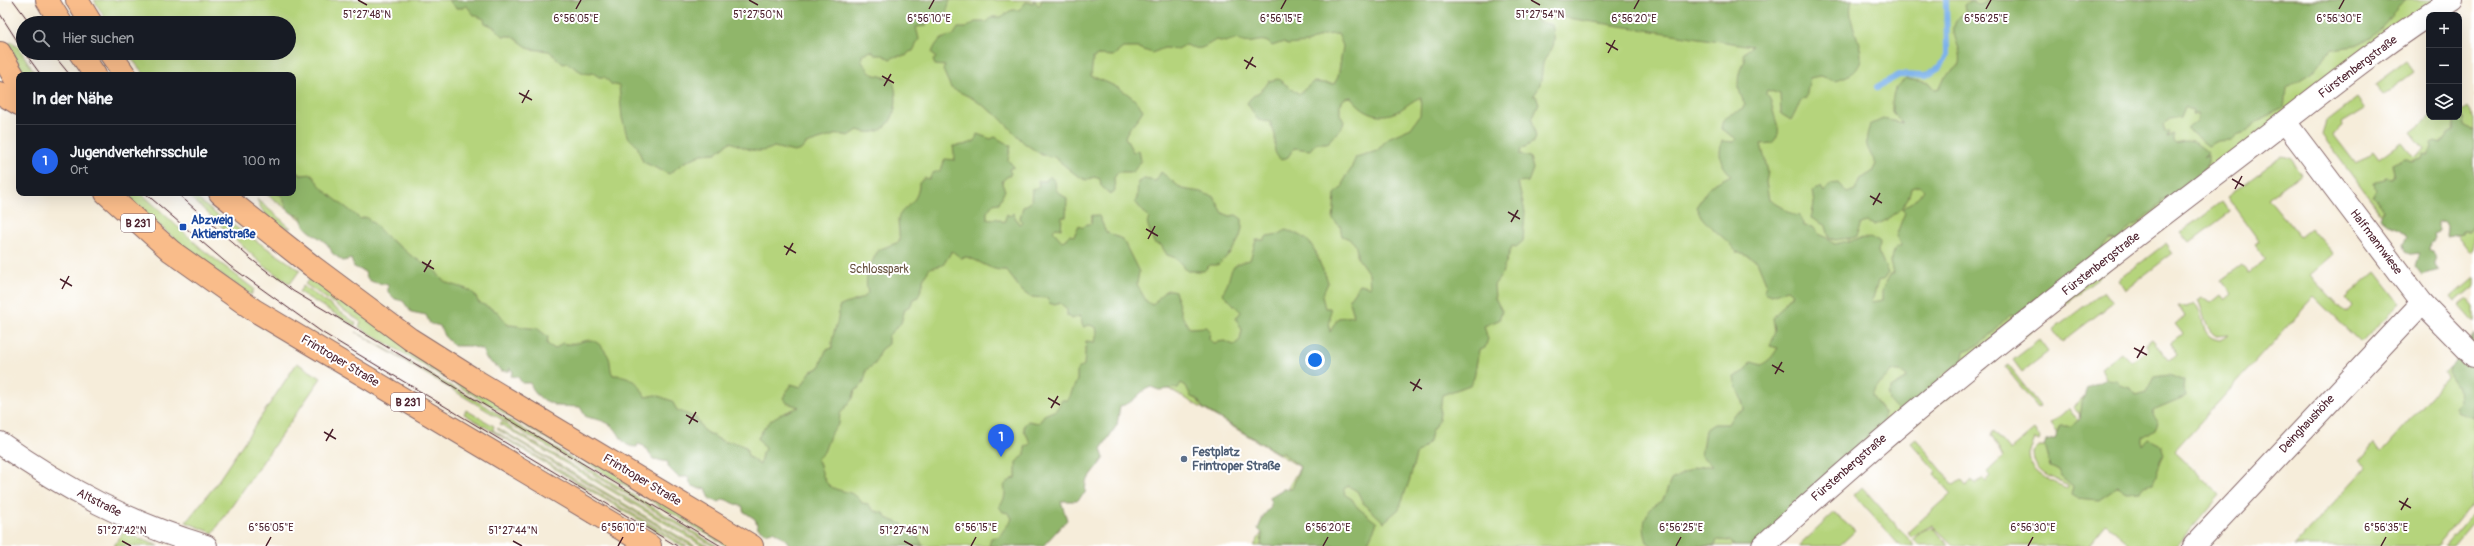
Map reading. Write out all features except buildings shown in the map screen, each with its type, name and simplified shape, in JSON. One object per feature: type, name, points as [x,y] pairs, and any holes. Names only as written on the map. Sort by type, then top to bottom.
[{"type":"main road","points":[[47,0],[57,16]]},
{"type":"main road","points":[[77,0],[87,16]]},
{"type":"main road","points":[[0,53],[16,80]]},
{"type":"main road","points":[[85,60],[93,72]]},
{"type":"main road","points":[[115,60],[123,72]]},
{"type":"main road","points":[[0,93],[16,102]]},
{"type":"main road","name":"Frintroper Straße","points":[[109,196],[171,251],[254,310],[650,546]]},
{"type":"main road","name":"Frintroper Straße","points":[[224,196],[312,266],[410,339],[478,382],[752,546]]},
{"type":"street","name":"Fürstenbergstraße","points":[[1763,546],[1909,416],[2373,54],[2452,0]]},
{"type":"street","name":"Halfmannwiese","points":[[2285,122],[2422,303],[2474,356]]},
{"type":"street","name":"Deinghaushöhe","points":[[2194,546],[2422,303]]},
{"type":"street","name":"Altstraße","points":[[0,443],[47,476],[82,495],[124,516],[206,546]]},
{"type":"green space","name":"Schlosspark","points":[[94,0],[2452,0],[2433,12],[2426,12],[2426,17],[2416,23],[1763,546],[1254,546],[1300,467],[1133,367],[1031,546],[815,546],[417,304],[269,196],[296,196],[296,72],[143,72],[133,60],[296,60],[296,16],[104,16]]},
{"type":"green space","points":[[448,0],[950,0],[945,17],[936,20],[930,19],[926,22],[926,26],[916,27],[919,39],[913,51],[909,52],[906,56],[897,56],[890,59],[883,55],[875,55],[872,51],[862,54],[862,62],[872,74],[892,79],[895,89],[895,110],[892,119],[879,131],[869,132],[858,130],[849,136],[838,134],[806,144],[801,150],[794,152],[774,147],[768,150],[757,151],[747,149],[730,142],[716,153],[702,154],[683,163],[669,174],[643,162],[637,146],[627,136],[622,118],[619,86],[611,84],[605,77],[599,77],[593,73],[586,74],[567,63],[563,64],[549,51],[530,49],[512,36],[503,36],[494,27],[485,23],[484,19],[474,15],[466,5],[463,8],[456,8]]},
{"type":"green space","points":[[1034,0],[1039,6],[1042,0],[1852,0],[1852,19],[1860,47],[1860,64],[1853,73],[1835,81],[1821,76],[1810,78],[1806,98],[1801,100],[1791,120],[1781,114],[1780,94],[1767,90],[1766,94],[1771,101],[1778,126],[1778,132],[1772,143],[1761,144],[1768,172],[1766,182],[1769,200],[1796,216],[1798,215],[1804,222],[1804,226],[1813,227],[1819,234],[1830,239],[1834,244],[1864,238],[1875,239],[1879,242],[1878,252],[1888,273],[1885,278],[1878,281],[1872,302],[1882,300],[1882,290],[1890,275],[1893,274],[1890,262],[1896,247],[1901,246],[1896,236],[1905,212],[1901,209],[1913,202],[1924,190],[1920,186],[1911,188],[1910,194],[1903,206],[1892,216],[1874,225],[1867,222],[1861,224],[1856,237],[1835,240],[1829,237],[1826,226],[1811,218],[1814,204],[1812,191],[1821,187],[1824,192],[1831,184],[1838,183],[1847,193],[1855,190],[1859,180],[1872,172],[1876,164],[1870,154],[1866,142],[1870,125],[1883,119],[1903,123],[1892,112],[1892,101],[1896,89],[1906,79],[1930,83],[1935,89],[1940,88],[1945,77],[1960,64],[1959,49],[1954,30],[1955,24],[1958,18],[1966,11],[1965,5],[1972,0],[1979,5],[1992,0],[2406,0],[2371,38],[2355,46],[2333,49],[2326,54],[2312,72],[2286,88],[2284,108],[2256,121],[2248,131],[2237,135],[2232,140],[2218,141],[2208,146],[2187,129],[2198,120],[2197,114],[2192,114],[2193,111],[2184,107],[2180,117],[2170,119],[2163,124],[2165,132],[2169,133],[2167,138],[2173,135],[2173,141],[2176,143],[2185,141],[2193,142],[2208,153],[2203,158],[2208,155],[2208,162],[2201,176],[2187,182],[2168,199],[2161,201],[2162,204],[2137,224],[2132,225],[2118,241],[2111,240],[2090,262],[2053,281],[2050,289],[2018,317],[2009,315],[1978,345],[1964,351],[1963,360],[1949,371],[1945,372],[1940,377],[1938,384],[1900,412],[1889,401],[1888,394],[1891,388],[1906,379],[1907,376],[1900,371],[1891,371],[1873,392],[1872,396],[1884,413],[1883,439],[1760,546],[1734,546],[1730,541],[1717,540],[1715,546],[1653,546],[1647,542],[1644,529],[1644,523],[1648,513],[1663,500],[1671,480],[1693,468],[1712,465],[1701,456],[1705,430],[1714,424],[1728,424],[1734,414],[1744,410],[1734,377],[1746,370],[1751,362],[1762,365],[1771,358],[1778,348],[1770,346],[1775,331],[1773,318],[1792,294],[1787,290],[1772,295],[1764,292],[1766,283],[1757,261],[1736,251],[1702,218],[1696,207],[1710,186],[1731,175],[1722,163],[1720,151],[1722,141],[1734,142],[1737,139],[1721,129],[1725,118],[1742,110],[1745,104],[1740,93],[1738,77],[1745,61],[1743,54],[1752,46],[1541,14],[1536,21],[1552,25],[1554,44],[1544,62],[1541,81],[1533,96],[1536,96],[1539,103],[1532,119],[1536,137],[1534,142],[1521,149],[1520,155],[1530,157],[1533,169],[1528,182],[1518,183],[1525,212],[1523,241],[1516,247],[1512,246],[1501,276],[1494,285],[1495,298],[1502,311],[1499,320],[1484,326],[1488,339],[1485,348],[1479,350],[1474,378],[1470,385],[1442,395],[1439,421],[1431,432],[1429,442],[1416,455],[1410,479],[1399,509],[1384,522],[1363,503],[1357,491],[1348,486],[1343,490],[1345,492],[1344,494],[1352,499],[1357,507],[1377,523],[1366,546],[1261,546],[1262,533],[1258,529],[1264,515],[1271,507],[1270,497],[1283,489],[1292,489],[1300,467],[1283,453],[1278,453],[1203,408],[1197,399],[1191,397],[1186,386],[1181,383],[1178,388],[1159,390],[1151,387],[1146,389],[1130,402],[1120,406],[1117,425],[1101,449],[1104,458],[1086,482],[1085,493],[1077,501],[1061,501],[1067,520],[1043,546],[989,546],[991,538],[1000,536],[1012,519],[1009,513],[1003,512],[999,507],[1004,499],[1004,486],[1016,477],[1016,462],[1025,455],[1025,447],[1031,444],[1024,430],[1024,425],[1028,421],[1039,423],[1044,415],[1056,410],[1062,400],[1068,400],[1077,380],[1077,370],[1084,365],[1086,341],[1095,342],[1097,333],[1096,327],[1089,325],[1083,327],[1080,316],[1072,319],[1067,316],[1067,309],[1060,303],[1055,305],[1049,303],[1047,298],[1030,297],[1022,291],[1006,270],[990,268],[966,257],[961,258],[952,251],[943,265],[930,268],[923,279],[923,284],[918,297],[913,299],[911,305],[905,309],[901,323],[888,336],[888,344],[880,350],[875,364],[866,370],[865,379],[862,385],[855,390],[853,398],[840,414],[839,424],[831,433],[824,452],[817,459],[825,480],[830,486],[854,495],[862,503],[868,504],[874,511],[884,513],[886,518],[902,524],[906,531],[916,533],[923,546],[789,546],[785,539],[773,531],[765,533],[758,528],[755,519],[743,511],[743,507],[724,499],[719,502],[710,499],[706,488],[700,489],[691,485],[688,477],[678,477],[668,467],[668,462],[653,459],[644,446],[638,444],[637,447],[627,445],[615,429],[606,422],[586,417],[580,407],[557,406],[542,399],[535,393],[530,383],[522,383],[518,377],[511,376],[513,371],[509,368],[510,371],[502,371],[485,358],[483,350],[470,346],[454,346],[444,336],[440,326],[430,324],[426,315],[411,312],[403,301],[395,299],[388,292],[388,285],[371,281],[366,276],[365,272],[354,267],[351,259],[343,261],[332,253],[325,242],[306,228],[301,216],[289,211],[281,196],[296,196],[296,172],[302,175],[312,174],[327,193],[360,219],[366,217],[369,219],[385,235],[413,257],[434,269],[444,281],[470,290],[478,302],[498,312],[508,325],[537,328],[548,337],[547,344],[555,349],[562,343],[569,344],[590,340],[595,342],[601,346],[609,357],[613,375],[624,376],[633,380],[643,391],[645,397],[656,395],[672,401],[677,410],[696,418],[704,431],[724,442],[733,442],[746,447],[748,456],[760,465],[762,453],[765,449],[758,438],[771,420],[799,407],[787,403],[783,398],[791,384],[801,387],[811,371],[819,368],[826,350],[832,348],[839,307],[858,300],[868,293],[866,281],[868,271],[878,250],[899,242],[899,215],[916,197],[919,183],[925,178],[929,179],[933,173],[941,170],[945,159],[955,160],[953,146],[965,145],[975,141],[977,134],[991,139],[995,137],[1011,146],[1008,160],[1014,167],[1009,169],[1011,174],[1003,180],[1002,184],[1005,190],[999,203],[993,204],[987,212],[987,219],[991,220],[996,218],[1004,222],[1007,214],[1010,216],[1013,213],[1019,224],[1022,223],[1020,218],[1023,207],[1031,202],[1032,189],[1036,189],[1039,185],[1038,181],[1046,181],[1049,176],[1055,181],[1056,190],[1067,199],[1066,217],[1062,217],[1061,229],[1056,228],[1053,231],[1062,241],[1067,239],[1069,235],[1074,236],[1079,225],[1082,228],[1086,224],[1091,224],[1092,215],[1099,216],[1106,232],[1122,239],[1125,244],[1139,272],[1137,284],[1146,301],[1152,305],[1167,290],[1175,291],[1181,314],[1189,328],[1207,327],[1210,331],[1209,339],[1213,343],[1224,341],[1234,345],[1240,340],[1242,330],[1236,318],[1241,312],[1222,293],[1226,287],[1233,268],[1242,262],[1250,260],[1256,240],[1264,240],[1267,236],[1280,234],[1285,230],[1305,238],[1315,252],[1328,283],[1322,296],[1325,308],[1330,308],[1330,332],[1338,318],[1354,316],[1349,299],[1360,284],[1370,287],[1369,274],[1357,257],[1354,243],[1342,236],[1340,226],[1333,220],[1335,194],[1343,186],[1345,177],[1350,171],[1356,157],[1377,151],[1388,138],[1411,128],[1420,115],[1421,97],[1400,110],[1386,115],[1373,114],[1361,107],[1351,97],[1345,98],[1340,104],[1340,114],[1344,122],[1341,128],[1328,143],[1316,143],[1310,150],[1294,148],[1288,157],[1281,160],[1275,151],[1275,135],[1270,122],[1258,120],[1247,103],[1253,96],[1263,89],[1269,81],[1278,79],[1299,94],[1313,82],[1334,84],[1338,77],[1343,46],[1338,34],[1323,35],[1307,43],[1287,45],[1284,42],[1272,46],[1268,42],[1264,41],[1242,42],[1236,39],[1226,42],[1216,40],[1201,48],[1185,45],[1178,49],[1164,48],[1152,53],[1138,48],[1123,48],[1113,56],[1100,55],[1093,58],[1091,76],[1113,85],[1127,93],[1143,110],[1125,137],[1133,152],[1139,150],[1141,161],[1133,172],[1118,172],[1114,178],[1115,190],[1111,195],[1101,186],[1100,179],[1094,177],[1086,180],[1075,174],[1054,157],[1042,155],[1024,143],[998,116],[972,98],[951,88],[943,70],[945,66],[935,65],[933,60],[936,58],[932,53],[935,46],[942,39],[953,36],[958,28],[966,28],[975,22],[987,22],[992,17],[1001,17],[1011,11],[1019,10],[1026,2],[1033,3]]},
{"type":"green space","points":[[12,42],[16,46],[16,59],[8,44]]},
{"type":"green space","points":[[17,60],[26,60],[34,72],[23,72]]},
{"type":"green space","points":[[2406,61],[2414,72],[2383,95],[2375,84]]},
{"type":"green space","points":[[2357,98],[2365,109],[2342,123],[2343,126],[2333,134],[2356,164],[2374,150],[2380,158],[2402,142],[2414,157],[2424,149],[2411,132],[2427,120],[2462,120],[2462,111],[2467,107],[2474,118],[2474,131],[2465,125],[2452,127],[2453,131],[2421,159],[2392,164],[2394,174],[2392,178],[2385,179],[2376,190],[2375,199],[2383,209],[2380,213],[2322,135],[2326,122]]},
{"type":"green space","points":[[2464,118],[2465,125],[2474,131],[2474,224],[2470,231],[2463,230],[2463,233],[2446,236],[2447,227],[2444,222],[2438,223],[2438,232],[2433,234],[2434,238],[2430,243],[2429,251],[2433,252],[2437,258],[2435,262],[2439,270],[2422,275],[2415,266],[2419,253],[2412,254],[2405,251],[2403,245],[2407,236],[2386,223],[2380,217],[2383,209],[2372,197],[2376,190],[2374,184],[2376,181],[2385,179],[2385,177],[2392,178],[2394,174],[2392,164],[2405,158],[2413,162],[2415,159],[2421,159],[2423,154],[2427,155],[2432,148],[2431,143],[2435,141],[2441,143],[2448,133],[2453,131],[2453,121],[2462,120]]},
{"type":"green space","points":[[2282,156],[2290,158],[2302,173],[2268,198],[2300,237],[2311,228],[2334,254],[2310,275],[2346,313],[2352,306],[2346,298],[2376,272],[2400,303],[2361,343],[2314,297],[2174,451],[2220,495],[2177,546],[2132,546],[2106,524],[2088,546],[1954,546],[1932,525],[1911,537],[1908,532],[1951,493],[1934,474],[1936,471],[1911,443],[1916,439],[1954,485],[1961,480],[1966,486],[1971,481],[1976,484],[1983,478],[1986,481],[1991,476],[1987,472],[2003,457],[1991,435],[1993,430],[2010,450],[2034,430],[2040,438],[2039,441],[2035,439],[2029,453],[2030,461],[2033,467],[2042,476],[2068,488],[2069,485],[2050,477],[2040,470],[2036,465],[2033,451],[2038,446],[2047,446],[2059,435],[2051,424],[2069,408],[2079,421],[2083,417],[2073,406],[2106,378],[2101,368],[2121,352],[2131,362],[2149,349],[2146,344],[2152,339],[2170,361],[2177,355],[2170,344],[2183,334],[2175,324],[2185,316],[2178,306],[2187,307],[2194,303],[2198,308],[2205,330],[2208,335],[2213,338],[2220,340],[2229,335],[2216,336],[2209,329],[2198,300],[2202,297],[2211,303],[2221,295],[2225,300],[2232,294],[2221,280],[2242,265],[2249,273],[2266,259],[2255,244],[2259,241],[2227,197]]},
{"type":"green space","points":[[1161,172],[1182,189],[1201,192],[1214,197],[1223,213],[1230,216],[1236,215],[1242,219],[1241,233],[1236,245],[1218,265],[1210,265],[1204,271],[1187,271],[1176,258],[1167,255],[1161,245],[1154,243],[1147,223],[1149,218],[1135,202],[1137,198],[1138,182],[1144,179],[1156,181]]},
{"type":"green space","points":[[126,196],[144,196],[202,249],[254,289],[251,295],[194,256]]},
{"type":"green space","points":[[189,196],[194,196],[216,214],[300,270],[290,284],[263,265]]},
{"type":"green space","points":[[257,199],[292,229],[280,225],[270,219],[262,210]]},
{"type":"green space","points":[[2222,201],[2230,212],[2190,242],[2181,232]]},
{"type":"green space","points":[[2474,224],[2474,248],[2471,251],[2458,234],[2463,233],[2463,230],[2470,231]]},
{"type":"green space","points":[[2166,243],[2173,253],[2125,290],[2119,280]]},
{"type":"green space","points":[[2474,277],[2474,286],[2455,302],[2451,297]]},
{"type":"green space","points":[[310,278],[732,546],[727,546],[359,327],[361,322],[305,284]]},
{"type":"green space","points":[[303,286],[356,323],[355,326],[299,292]]},
{"type":"green space","points":[[2104,291],[2113,303],[2062,342],[2053,330]]},
{"type":"green space","points":[[2467,299],[2474,307],[2474,323],[2459,306]]},
{"type":"green space","points":[[356,332],[474,399],[717,546],[713,546]]},
{"type":"green space","points":[[2474,334],[2474,417],[2457,411],[2455,406],[2459,401],[2458,388],[2448,373],[2449,367],[2462,354]]},
{"type":"green space","points":[[2039,340],[2048,352],[2022,372],[2013,360]]},
{"type":"green space","points":[[2457,359],[2474,377],[2474,501],[2437,546],[2294,546],[2366,467],[2359,461],[2374,444],[2382,452],[2447,378],[2444,372]]},
{"type":"green space","points":[[297,363],[321,378],[213,533],[186,522],[214,487]]},
{"type":"green space","points":[[2008,365],[2040,406],[2038,408],[2005,367]]},
{"type":"green space","points":[[2169,375],[2184,381],[2183,389],[2186,396],[2153,410],[2152,414],[2158,422],[2155,429],[2143,437],[2143,445],[2149,439],[2161,445],[2164,454],[2153,483],[2145,485],[2140,491],[2126,492],[2118,487],[2099,500],[2076,498],[2071,495],[2073,486],[2061,476],[2058,470],[2050,467],[2044,446],[2046,441],[2055,439],[2061,426],[2071,426],[2080,419],[2082,402],[2087,388],[2106,379],[2117,380],[2123,386],[2131,388],[2135,395],[2146,392],[2154,377]]},
{"type":"green space","points":[[466,410],[494,426],[493,430],[687,546],[682,546],[464,414]]},
{"type":"green space","points":[[502,421],[515,431],[708,546],[703,546],[500,424]]},
{"type":"green space","points":[[498,428],[695,546],[691,546],[497,429]]},
{"type":"green space","points":[[1862,487],[1915,546],[1900,546],[1854,495]]},
{"type":"green space","points":[[2474,512],[2474,521],[2453,546],[2445,546]]},
{"type":"green space","points":[[1834,513],[1855,531],[1839,546],[1799,546]]},
{"type":"green space","points":[[1933,527],[1949,546],[1920,546],[1913,539],[1923,531]]},
{"type":"green space","points":[[123,532],[159,546],[114,546]]},
{"type":"waterway","points":[[1877,87],[1899,75],[1925,76],[1941,66],[1947,56],[1946,0]]},
{"type":"tram line","points":[[13,0],[25,16]]},
{"type":"tram line","points":[[0,14],[16,39]]},
{"type":"tram line","points":[[30,60],[39,72]]},
{"type":"tram line","points":[[58,60],[68,72]]},
{"type":"tram line","points":[[148,196],[230,266],[323,333],[677,546]]},
{"type":"tram line","points":[[180,196],[251,259],[293,291],[721,546]]},
{"type":"place","name":"Abzweig Aktienstraße","points":[[183,227]]},
{"type":"place","name":"Jugendverkehrsschule","points":[[1001,457]]},
{"type":"place","name":"Festplatz Frintroper Straße","points":[[1184,459]]}]
